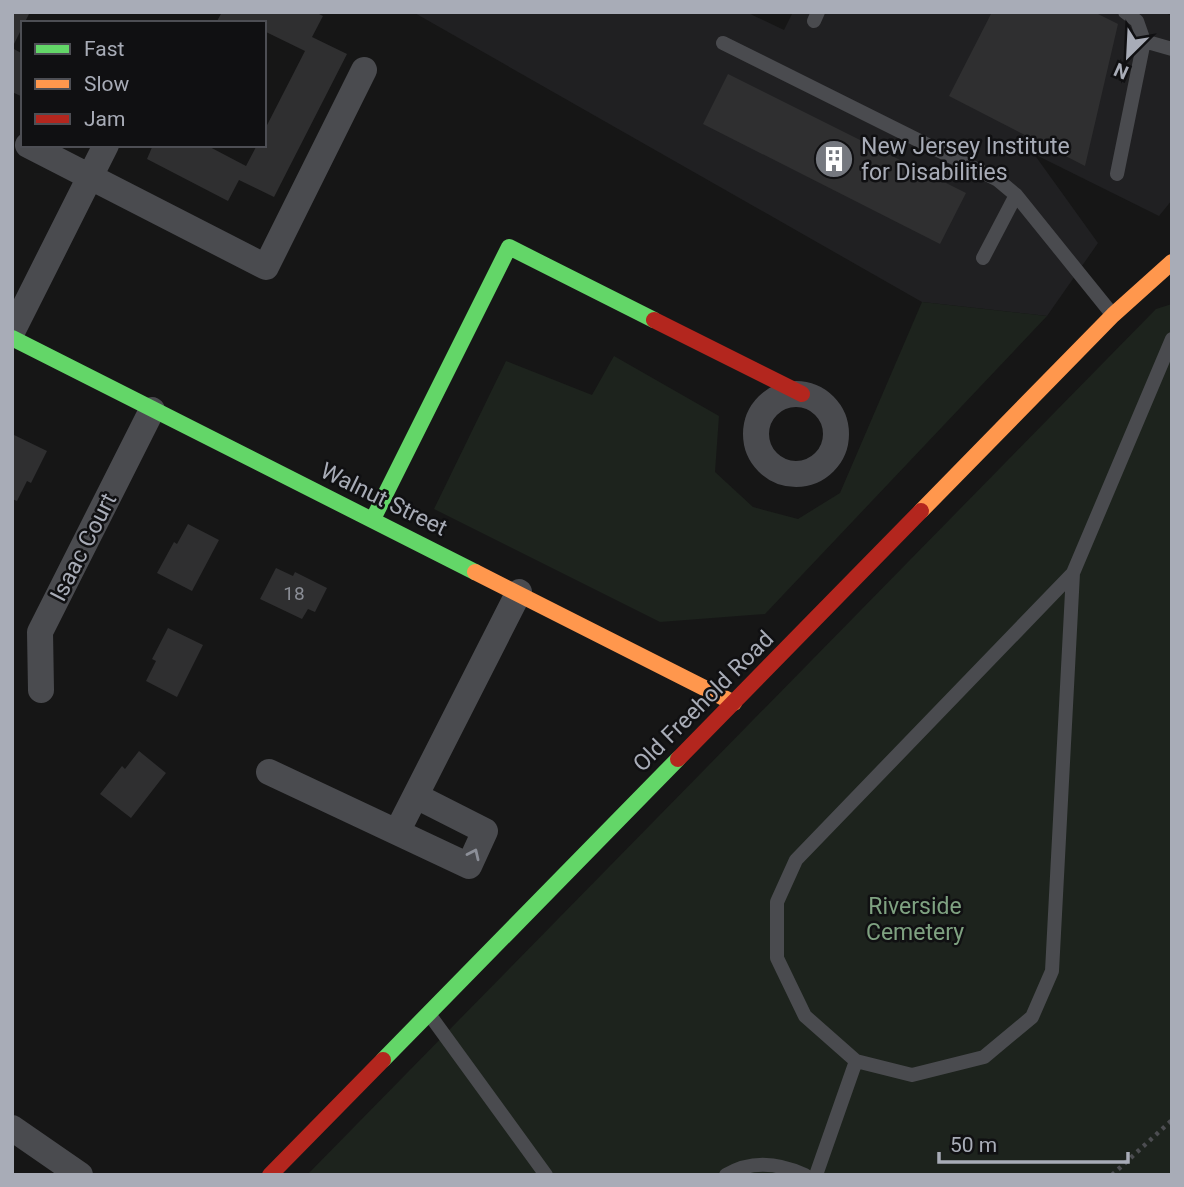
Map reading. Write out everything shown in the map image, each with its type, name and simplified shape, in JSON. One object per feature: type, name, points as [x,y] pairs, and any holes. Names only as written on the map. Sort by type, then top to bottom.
[{"type":"street","points":[[31,147],[266,267],[364,70]]},
{"type":"street","points":[[12,332],[105,147]]},
{"type":"street","points":[[373,519],[509,247],[802,394]]},
{"type":"street","name":"Old Freehold Road","points":[[270,1175],[1113,315],[1172,262]]},
{"type":"street","name":"Walnut Street","points":[[12,338],[734,703]]},
{"type":"street","name":"Isaac Court","points":[[41,690],[40,632],[152,410]]},
{"type":"street","points":[[397,832],[519,592]]},
{"type":"street","points":[[270,772],[469,866],[485,831],[416,796]]},
{"type":"street","points":[[12,1128],[80,1175]]},
{"type":"lane","points":[[1117,174],[1144,41],[1137,21],[1125,12]]},
{"type":"lane","points":[[1144,41],[1172,50]]},
{"type":"lane","points":[[723,43],[998,180],[1016,195],[1113,315]]},
{"type":"lane","points":[[983,258],[1016,195]]},
{"type":"lane","points":[[1073,573],[796,860],[777,902],[777,958],[805,1016],[856,1060],[912,1075],[984,1057],[1031,1017],[1052,971],[1073,573],[1172,339]]},
{"type":"lane","points":[[428,1013],[546,1175]]},
{"type":"lane","points":[[816,1175],[856,1060]]},
{"type":"lane","points":[[726,1175],[760,1164],[786,1167],[805,1175]]},
{"type":"path","points":[[1112,1175],[1172,1120]]},
{"type":"shaded area","points":[[413,12],[746,12],[784,30],[793,12],[1163,12],[1172,16],[1172,200],[1159,216],[1034,154],[1098,243],[1047,316],[922,302]]},
{"type":"green space","points":[[922,302],[1047,316],[765,614],[660,622],[434,509],[506,361],[592,395],[614,356],[719,416],[715,472],[753,507],[798,519],[840,493]]},
{"type":"green space","name":"Riverside Cemetery","points":[[1172,304],[1171,1175],[307,1175],[1156,309]]},
{"type":"building","points":[[12,12],[30,12],[26,21],[21,21],[21,30],[12,48]]},
{"type":"building","points":[[222,12],[315,12],[323,16],[312,37],[347,54],[274,197],[239,180],[228,201],[147,159],[152,147],[210,147],[246,166],[256,147],[266,147],[266,127],[305,51],[266,32],[266,21],[217,21]]},
{"type":"building","points":[[992,12],[1094,12],[1118,24],[1085,166],[949,96]]},
{"type":"building","points":[[12,48],[21,53],[21,96],[12,92]]},
{"type":"building","name":"New Jersey Institute for Disabilities","points":[[728,74],[966,193],[940,244],[703,124]]},
{"type":"building","points":[[12,434],[47,451],[31,483],[27,481],[17,501],[12,499]]},
{"type":"building","points":[[188,524],[219,540],[192,591],[157,573],[174,542],[177,544]]},
{"type":"building","points":[[276,568],[293,576],[295,572],[327,588],[315,612],[308,609],[302,619],[260,599]]},
{"type":"building","points":[[168,628],[203,645],[177,697],[146,681],[156,661],[152,659]]},
{"type":"building","points":[[139,751],[166,773],[131,818],[100,794],[122,766],[125,769]]},
{"type":"traffic: fast","points":[[373,519],[509,247],[654,320]]},
{"type":"traffic: fast","points":[[12,338],[475,572]]},
{"type":"traffic: fast","points":[[383,1060],[678,759]]},
{"type":"traffic: slow","points":[[921,511],[1113,315],[1172,262]]},
{"type":"traffic: slow","points":[[475,572],[734,703]]},
{"type":"traffic: jam","points":[[654,320],[802,394]]},
{"type":"traffic: jam","points":[[678,759],[921,511]]},
{"type":"traffic: jam","points":[[270,1175],[383,1060]]},
{"type":"place","name":"New Jersey Institute for Disabilities","points":[[834,159]]}]
